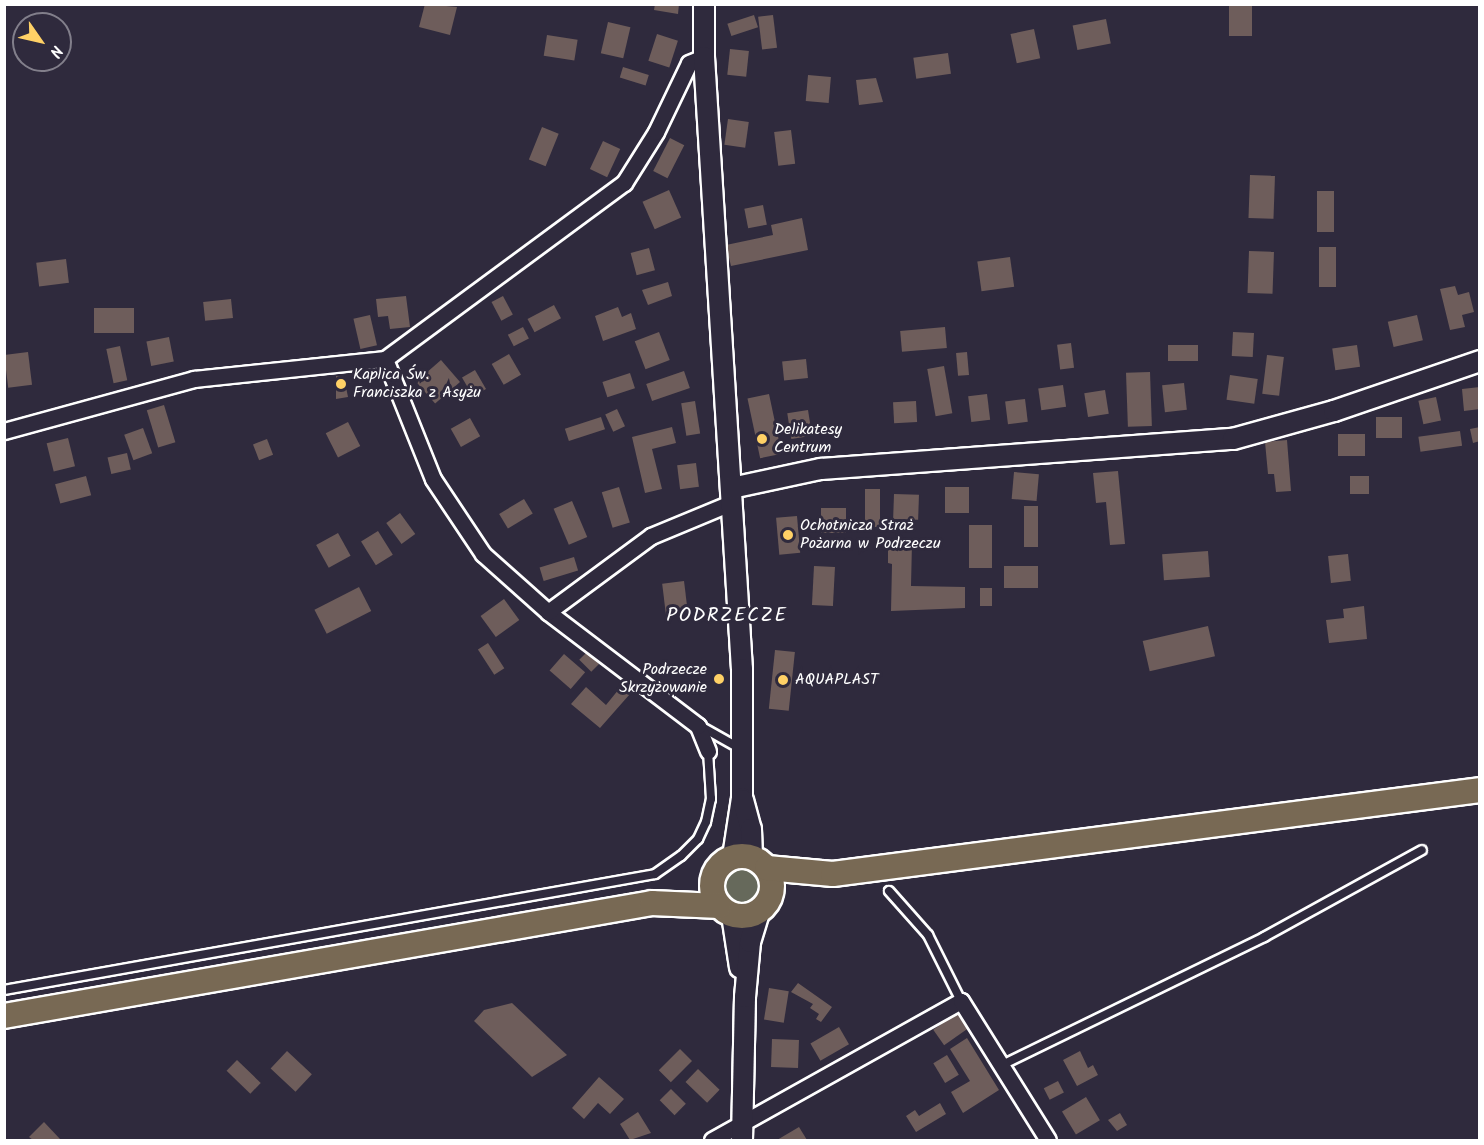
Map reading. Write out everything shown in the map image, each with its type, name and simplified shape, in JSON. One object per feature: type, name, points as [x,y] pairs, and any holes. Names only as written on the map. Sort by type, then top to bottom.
[{"type":"main road","points":[[652,903],[726,911],[765,904],[780,890],[833,874],[1479,790]]},
{"type":"main road","points":[[726,911],[712,888],[717,869],[751,861],[833,874]]},
{"type":"main road","points":[[751,861],[773,887],[765,904]]},
{"type":"main road","points":[[4,1016],[652,903],[713,878]]},
{"type":"street","points":[[704,4],[704,57],[733,495],[743,750],[742,798],[751,829],[751,861]]},
{"type":"street","points":[[4,431],[194,380],[385,359],[624,183],[656,132],[689,63],[704,57]]},
{"type":"street","points":[[385,359],[433,479],[483,554],[548,612],[698,726],[708,751]]},
{"type":"street","points":[[548,612],[651,536],[733,495],[821,469],[1233,439],[1334,411],[1479,361]]},
{"type":"street","points":[[742,1133],[745,997],[750,942],[765,904]]},
{"type":"street","points":[[726,911],[745,997]]},
{"type":"street","points":[[712,1140],[742,1133],[870,1049],[962,1001],[1048,1140]]},
{"type":"lane","points":[[698,726],[743,750]]},
{"type":"lane","points":[[4,990],[655,874],[681,856],[698,839],[706,822],[711,799],[708,751]]},
{"type":"lane","points":[[1002,1065],[1264,937],[1422,850]]},
{"type":"lane","points":[[889,891],[933,944],[962,1001]]},
{"type":"green space","points":[[743,863],[759,870],[766,886],[759,902],[743,909],[727,902],[720,886],[727,870]]},
{"type":"building","points":[[425,4],[457,7],[450,35],[419,27]]},
{"type":"building","points":[[655,4],[679,4],[678,14],[654,10]]},
{"type":"building","points":[[1229,4],[1252,4],[1252,36],[1229,36]]},
{"type":"building","points":[[754,15],[758,27],[731,36],[727,24]]},
{"type":"building","points":[[773,15],[777,48],[762,50],[758,17]]},
{"type":"building","points":[[1106,19],[1111,44],[1077,50],[1073,25]]},
{"type":"building","points":[[608,22],[630,27],[623,58],[601,53]]},
{"type":"building","points":[[1034,29],[1040,58],[1017,63],[1011,34]]},
{"type":"building","points":[[657,34],[678,41],[669,67],[648,61]]},
{"type":"building","points":[[547,35],[578,40],[574,61],[544,56]]},
{"type":"building","points":[[730,49],[749,51],[746,77],[727,75]]},
{"type":"building","points":[[948,53],[951,74],[916,79],[913,58]]},
{"type":"building","points":[[623,67],[649,75],[646,85],[620,78]]},
{"type":"building","points":[[808,75],[831,77],[829,103],[806,101]]},
{"type":"building","points":[[876,78],[883,102],[859,105],[856,80]]},
{"type":"building","points":[[728,119],[749,122],[745,148],[724,145]]},
{"type":"building","points":[[542,127],[559,134],[546,166],[529,159]]},
{"type":"building","points":[[791,130],[795,164],[778,166],[774,132]]},
{"type":"building","points":[[670,138],[684,145],[667,178],[653,171]]},
{"type":"building","points":[[603,141],[620,149],[607,177],[590,169]]},
{"type":"building","points":[[1250,175],[1275,176],[1273,219],[1248,218]]},
{"type":"building","points":[[669,190],[681,217],[655,229],[643,202]]},
{"type":"building","points":[[1317,191],[1334,191],[1334,232],[1317,232]]},
{"type":"building","points":[[763,205],[767,225],[748,228],[744,209]]},
{"type":"building","points":[[802,218],[808,250],[731,266],[726,245],[773,235],[771,225]]},
{"type":"building","points":[[1319,247],[1336,247],[1336,287],[1319,287]]},
{"type":"building","points":[[649,248],[655,270],[637,275],[631,253]]},
{"type":"building","points":[[1249,251],[1274,252],[1273,294],[1248,293]]},
{"type":"building","points":[[1010,257],[1014,287],[981,291],[977,262]]},
{"type":"building","points":[[66,259],[69,283],[39,286],[36,263]]},
{"type":"building","points":[[668,282],[672,296],[648,305],[642,290]]},
{"type":"building","points":[[1455,286],[1458,295],[1469,292],[1474,312],[1462,315],[1465,327],[1450,330],[1440,289]]},
{"type":"building","points":[[406,296],[410,327],[390,329],[388,316],[378,317],[376,299]]},
{"type":"building","points":[[503,296],[513,315],[501,321],[492,302]]},
{"type":"building","points":[[231,299],[233,318],[205,321],[203,302]]},
{"type":"building","points":[[554,305],[561,318],[535,332],[528,319]]},
{"type":"building","points":[[618,307],[622,317],[631,313],[636,329],[603,341],[595,316]]},
{"type":"building","points":[[94,308],[134,308],[134,333],[94,333]]},
{"type":"building","points":[[370,315],[377,345],[360,349],[353,319]]},
{"type":"building","points":[[1417,315],[1423,340],[1394,347],[1388,322]]},
{"type":"building","points":[[523,327],[529,339],[514,346],[508,335]]},
{"type":"building","points":[[945,327],[947,348],[902,352],[900,331]]},
{"type":"building","points":[[659,332],[670,360],[645,369],[635,341]]},
{"type":"building","points":[[1233,332],[1254,333],[1253,357],[1232,356]]},
{"type":"building","points":[[169,337],[174,362],[151,366],[146,341]]},
{"type":"building","points":[[1071,343],[1074,368],[1060,370],[1057,345]]},
{"type":"building","points":[[1168,345],[1198,345],[1198,361],[1168,361]]},
{"type":"building","points":[[1357,345],[1360,367],[1335,370],[1332,348]]},
{"type":"building","points":[[120,346],[127,380],[114,383],[106,349]]},
{"type":"building","points":[[28,352],[32,385],[8,388],[4,355]]},
{"type":"building","points":[[967,352],[969,375],[958,376],[956,353]]},
{"type":"building","points":[[509,354],[521,375],[504,385],[492,364]]},
{"type":"building","points":[[1267,355],[1284,357],[1279,396],[1262,394]]},
{"type":"building","points":[[806,359],[808,378],[784,380],[782,362]]},
{"type":"building","points":[[441,360],[460,382],[435,404],[416,382]]},
{"type":"building","points":[[944,366],[952,413],[936,416],[927,369]]},
{"type":"building","points":[[475,370],[486,389],[473,397],[462,378]]},
{"type":"building","points":[[684,371],[690,388],[652,401],[646,384]]},
{"type":"building","points":[[1150,372],[1152,426],[1128,427],[1126,373]]},
{"type":"building","points":[[630,373],[635,388],[607,397],[602,382]]},
{"type":"building","points":[[1230,375],[1258,379],[1254,404],[1227,400]]},
{"type":"building","name":"Kaplica Św. Franciszka z Asyżu","points":[[336,376],[344,377],[348,397],[336,399]]},
{"type":"building","points":[[1184,383],[1187,410],[1165,412],[1162,385]]},
{"type":"building","points":[[1063,385],[1066,407],[1041,410],[1038,388]]},
{"type":"building","points":[[1480,387],[1480,409],[1464,411],[1462,389]]},
{"type":"building","points":[[1105,390],[1109,414],[1088,417],[1084,393]]},
{"type":"building","points":[[769,394],[782,454],[760,458],[747,399]]},
{"type":"building","points":[[987,394],[990,420],[971,422],[968,396]]},
{"type":"building","points":[[1436,397],[1441,420],[1423,424],[1418,401]]},
{"type":"building","points":[[1025,399],[1028,422],[1008,424],[1005,401]]},
{"type":"building","points":[[695,401],[700,434],[686,436],[681,403]]},
{"type":"building","points":[[916,401],[917,422],[894,423],[893,402]]},
{"type":"building","points":[[164,405],[175,442],[158,448],[147,410]]},
{"type":"building","points":[[617,409],[625,426],[613,432],[605,414]]},
{"type":"building","points":[[808,410],[812,436],[791,439],[787,413]]},
{"type":"building","points":[[601,417],[605,429],[569,441],[565,429]]},
{"type":"building","points":[[1376,417],[1402,417],[1402,438],[1376,438]]},
{"type":"building","points":[[470,418],[480,436],[461,447],[451,429]]},
{"type":"building","points":[[348,422],[360,446],[338,457],[326,433]]},
{"type":"building","points":[[672,427],[676,443],[652,449],[662,489],[645,493],[632,437]]},
{"type":"building","points":[[1480,427],[1480,441],[1473,443],[1470,429]]},
{"type":"building","points":[[143,428],[152,453],[133,460],[124,435]]},
{"type":"building","points":[[1460,431],[1462,446],[1420,452],[1418,437]]},
{"type":"building","points":[[1338,434],[1365,434],[1365,456],[1338,456]]},
{"type":"building","points":[[68,438],[75,466],[54,471],[47,443]]},
{"type":"building","points":[[267,439],[273,455],[259,460],[253,444]]},
{"type":"building","points":[[1287,440],[1291,491],[1276,492],[1274,474],[1268,474],[1265,442]]},
{"type":"building","points":[[127,453],[131,470],[111,474],[108,457]]},
{"type":"building","points":[[696,463],[699,487],[680,489],[677,465]]},
{"type":"building","points":[[1118,471],[1125,544],[1110,545],[1106,502],[1096,503],[1093,473]]},
{"type":"building","points":[[1014,472],[1039,474],[1037,501],[1012,499]]},
{"type":"building","points":[[86,476],[91,495],[60,504],[55,484]]},
{"type":"building","points":[[1350,476],[1369,476],[1369,494],[1350,494]]},
{"type":"building","points":[[619,487],[630,522],[613,528],[602,492]]},
{"type":"building","points":[[945,487],[969,487],[969,513],[945,513]]},
{"type":"building","points":[[865,489],[880,489],[880,527],[865,527]]},
{"type":"building","points":[[894,494],[919,495],[918,520],[893,519]]},
{"type":"building","points":[[524,499],[533,514],[508,529],[499,514]]},
{"type":"building","points":[[572,501],[587,537],[569,545],[554,509]]},
{"type":"building","points":[[1024,506],[1038,506],[1038,547],[1024,547]]},
{"type":"building","points":[[821,508],[846,508],[846,533],[821,533]]},
{"type":"building","points":[[400,513],[415,534],[402,544],[386,523]]},
{"type":"building","name":"Ochotnicza Straż Pożarna w Podrzeczu","points":[[797,516],[800,553],[779,555],[776,518]]},
{"type":"building","points":[[969,525],[992,525],[992,568],[969,568]]},
{"type":"building","points":[[378,531],[393,555],[376,565],[361,542]]},
{"type":"building","points":[[338,533],[351,556],[329,568],[316,545]]},
{"type":"building","points":[[888,542],[912,543],[911,586],[965,587],[965,608],[891,611],[892,564],[888,563]]},
{"type":"building","points":[[1208,551],[1210,577],[1164,580],[1162,554]]},
{"type":"building","points":[[1348,554],[1351,581],[1331,583],[1328,556]]},
{"type":"building","points":[[574,557],[578,570],[544,581],[540,568]]},
{"type":"building","points":[[814,566],[835,567],[833,606],[812,605]]},
{"type":"building","points":[[1004,566],[1038,566],[1038,588],[1004,588]]},
{"type":"building","points":[[684,581],[688,614],[666,616],[662,584]]},
{"type":"building","points":[[359,587],[371,611],[327,634],[314,610]]},
{"type":"building","points":[[980,588],[992,588],[992,606],[980,606]]},
{"type":"building","points":[[504,599],[519,620],[496,637],[481,616]]},
{"type":"building","points":[[1364,606],[1367,639],[1329,643],[1326,620],[1344,618],[1343,609]]},
{"type":"building","points":[[1208,626],[1215,656],[1150,671],[1143,641]]},
{"type":"building","points":[[488,643],[504,668],[494,675],[478,650]]},
{"type":"building","name":"AQUAPLAST","points":[[775,650],[795,652],[789,711],[769,709]]},
{"type":"building","points":[[587,652],[599,664],[591,672],[579,660]]},
{"type":"building","points":[[564,654],[585,672],[571,689],[550,671]]},
{"type":"building","points":[[628,678],[637,686],[600,728],[571,704],[586,687],[606,705]]},
{"type":"building","points":[[798,983],[832,1007],[821,1022],[816,1019],[819,1014],[810,1008],[813,1004],[791,992]]},
{"type":"building","points":[[769,988],[789,991],[784,1023],[764,1020]]},
{"type":"building","points":[[512,1003],[567,1055],[532,1077],[474,1021],[484,1010]]},
{"type":"building","points":[[957,1013],[968,1029],[944,1045],[933,1030]]},
{"type":"building","points":[[839,1027],[849,1044],[820,1061],[810,1044]]},
{"type":"building","points":[[967,1038],[999,1090],[963,1113],[951,1092],[970,1081],[950,1049]]},
{"type":"building","points":[[772,1039],[799,1040],[798,1068],[771,1067]]},
{"type":"building","points":[[680,1049],[692,1061],[671,1082],[659,1070]]},
{"type":"building","points":[[287,1051],[312,1074],[295,1092],[271,1069]]},
{"type":"building","points":[[1080,1051],[1088,1068],[1093,1065],[1098,1075],[1077,1086],[1063,1060]]},
{"type":"building","points":[[947,1055],[959,1075],[945,1083],[933,1063]]},
{"type":"building","points":[[237,1060],[261,1083],[250,1094],[227,1071]]},
{"type":"building","points":[[698,1069],[720,1090],[707,1103],[685,1082]]},
{"type":"building","points":[[599,1077],[624,1099],[610,1114],[598,1103],[584,1119],[572,1108]]},
{"type":"building","points":[[1058,1081],[1064,1093],[1050,1100],[1044,1088]]},
{"type":"building","points":[[671,1089],[686,1104],[675,1115],[660,1100]]},
{"type":"building","points":[[1086,1097],[1100,1120],[1076,1135],[1062,1111]]},
{"type":"building","points":[[940,1103],[946,1114],[916,1132],[906,1116],[915,1110],[919,1116]]},
{"type":"building","points":[[638,1112],[651,1133],[630,1140],[620,1124]]},
{"type":"building","points":[[1120,1113],[1127,1125],[1117,1131],[1108,1120]]},
{"type":"building","points":[[44,1122],[60,1139],[33,1140],[29,1137]]},
{"type":"building","points":[[799,1127],[807,1140],[777,1140]]},
{"type":"place","name":"Kaplica Św. Franciszka z Asyżu","points":[[341,384]]},
{"type":"place","name":"Delikatesy Centrum","points":[[762,439]]},
{"type":"place","name":"Ochotnicza Straż Pożarna w Podrzeczu","points":[[788,535]]},
{"type":"place","name":"Podrzecze Skrzyżowanie","points":[[719,679]]},
{"type":"place","name":"AQUAPLAST","points":[[783,680]]},
{"type":"district","name":"PODRZECZE","points":[[727,616]]}]
